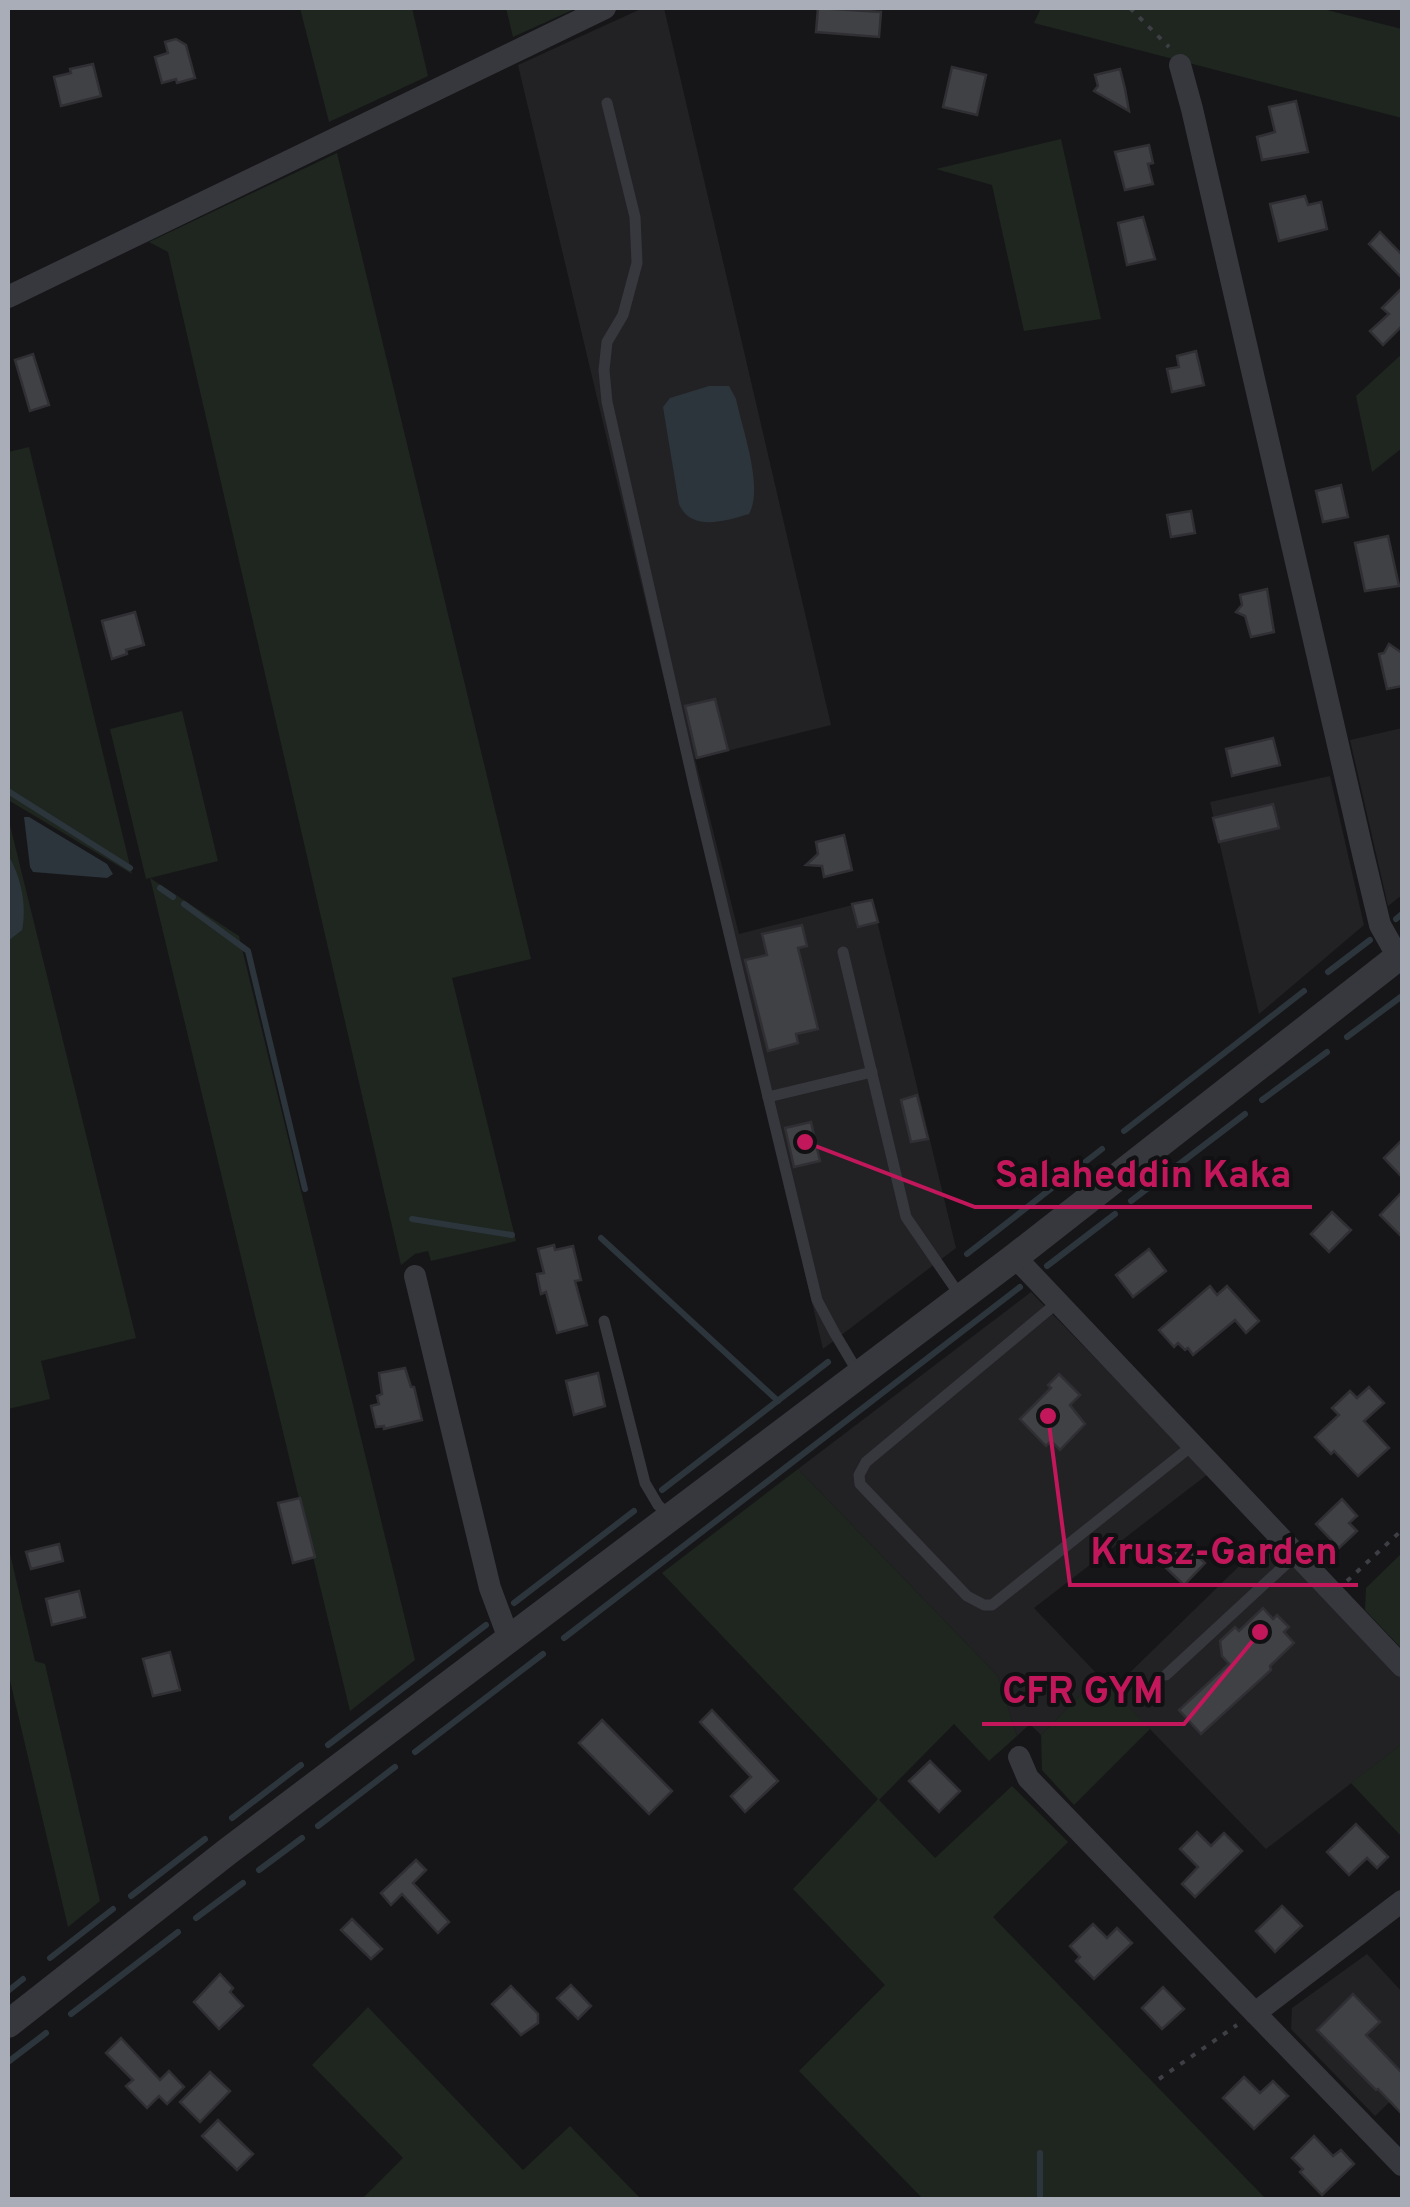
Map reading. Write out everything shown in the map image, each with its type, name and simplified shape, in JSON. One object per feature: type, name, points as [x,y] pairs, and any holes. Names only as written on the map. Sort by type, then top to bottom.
[{"type":"street","points":[[8,297],[605,8]]},
{"type":"street","points":[[8,2024],[228,1852],[1015,1257],[1400,955],[1380,924],[1180,65]]},
{"type":"street","points":[[1015,1257],[1402,1666]]},
{"type":"street","points":[[415,1276],[490,1588],[509,1638]]},
{"type":"street","points":[[1019,1758],[1028,1778],[1402,2166]]},
{"type":"street","points":[[1255,2013],[1402,1900]]},
{"type":"lane","points":[[607,102],[636,217],[637,263],[623,315],[607,342],[607,402],[695,790],[818,1300],[859,1374]]},
{"type":"lane","points":[[844,952],[906,1217],[961,1297]]},
{"type":"lane","points":[[768,1096],[872,1072]]},
{"type":"lane","points":[[1058,1302],[866,1462],[858,1475],[860,1484],[967,1596],[992,1605],[1193,1445]]},
{"type":"lane","points":[[604,1322],[646,1483],[658,1505],[670,1516]]},
{"type":"lane","points":[[1166,1675],[1297,1554]]},
{"type":"path","points":[[1130,8],[1165,42],[1180,65]]},
{"type":"path","points":[[1333,1592],[1402,1530]]},
{"type":"path","points":[[1158,2079],[1255,2013]]},
{"type":"shaded area","points":[[300,8],[412,8],[428,76],[329,122]]},
{"type":"shaded area","points":[[506,8],[577,8],[513,37]]},
{"type":"shaded area","points":[[643,8],[664,8],[831,725],[695,759],[739,934],[872,900],[956,1248],[823,1349],[518,65]]},
{"type":"shaded area","points":[[1041,8],[1319,8],[1402,29],[1402,118],[1034,23]]},
{"type":"shaded area","points":[[1061,139],[1101,319],[1024,331],[992,185],[936,169]]},
{"type":"shaded area","points":[[337,153],[531,959],[452,978],[516,1241],[431,1261],[428,1251],[415,1254],[401,1265],[168,252],[149,242]]},
{"type":"shaded area","points":[[1402,354],[1402,448],[1372,472],[1356,396]]},
{"type":"shaded area","points":[[709,386],[729,386],[736,399],[754,489],[749,514],[709,522],[692,518],[679,504],[663,407],[670,398]]},
{"type":"shaded area","points":[[29,447],[132,874],[8,800],[8,452]]},
{"type":"shaded area","points":[[182,711],[218,861],[146,879],[110,729]]},
{"type":"shaded area","points":[[1402,728],[1402,895],[1388,906],[1350,740]]},
{"type":"shaded area","points":[[1330,776],[1364,925],[1259,1014],[1210,802]]},
{"type":"shaded area","points":[[8,817],[136,1338],[41,1361],[50,1399],[8,1409]]},
{"type":"shaded area","points":[[24,817],[107,864],[113,874],[107,878],[33,872]]},
{"type":"shaded area","points":[[8,855],[19,882],[24,911],[22,930],[8,941]]},
{"type":"shaded area","points":[[150,878],[239,936],[415,1660],[350,1711],[152,886]]},
{"type":"shaded area","points":[[1031,1292],[1208,1474],[1034,1608],[1099,1676],[1041,1735],[1030,1724],[1017,1736],[998,1676],[798,1469]]},
{"type":"shaded area","points":[[798,1469],[998,1676],[1017,1736],[989,1761],[954,1724],[879,1800],[935,1858],[1012,1786],[1068,1842],[993,1917],[1266,2199],[923,2199],[799,2071],[885,1985],[793,1889],[878,1799],[662,1573]]},
{"type":"shaded area","points":[[1268,1538],[1402,1676],[1402,1744],[1266,1849],[1112,1690]]},
{"type":"shaded area","points":[[8,1545],[35,1661],[45,1664],[100,1901],[68,1927],[8,1672]]},
{"type":"shaded area","points":[[1402,1553],[1402,1649],[1365,1610],[1366,1588]]},
{"type":"shaded area","points":[[1099,1676],[1150,1729],[1074,1805],[1042,1770],[1041,1735]]},
{"type":"shaded area","points":[[1402,1744],[1402,1837],[1351,1783]]},
{"type":"shaded area","points":[[1367,1954],[1402,1992],[1402,2090],[1375,2116],[1291,2029],[1292,2008]]},
{"type":"shaded area","points":[[368,2007],[523,2170],[570,2126],[641,2199],[362,2199],[403,2158],[312,2065]]},
{"type":"building","points":[[818,8],[881,12],[879,37],[816,32]]},
{"type":"building","points":[[176,39],[186,45],[195,78],[162,83],[155,57],[168,53],[165,42]]},
{"type":"building","points":[[93,64],[101,96],[61,106],[54,77]]},
{"type":"building","points":[[952,67],[986,75],[977,115],[943,107]]},
{"type":"building","points":[[1120,69],[1129,111],[1094,91],[1098,86],[1095,75]]},
{"type":"building","points":[[1296,101],[1308,152],[1262,160],[1257,137],[1275,132],[1269,107]]},
{"type":"building","points":[[1149,145],[1153,184],[1125,190],[1115,152]]},
{"type":"building","points":[[1305,196],[1308,205],[1321,202],[1327,229],[1279,241],[1270,204]]},
{"type":"building","points":[[1143,217],[1155,259],[1127,265],[1118,223]]},
{"type":"building","points":[[1380,232],[1402,255],[1402,278],[1369,244]]},
{"type":"building","points":[[1402,288],[1402,326],[1383,345],[1370,331],[1389,314],[1382,308]]},
{"type":"building","points":[[1196,351],[1204,385],[1172,392],[1167,369],[1179,367],[1177,356]]},
{"type":"building","points":[[33,354],[49,405],[30,411],[15,360]]},
{"type":"building","points":[[1341,485],[1348,517],[1323,522],[1316,491]]},
{"type":"building","points":[[1191,511],[1195,533],[1171,537],[1167,515]]},
{"type":"building","points":[[1388,536],[1399,586],[1365,591],[1355,543]]},
{"type":"building","points":[[1267,589],[1274,632],[1251,637],[1245,616],[1236,612],[1242,605],[1240,595]]},
{"type":"building","points":[[135,612],[144,645],[112,659],[102,621]]},
{"type":"building","points":[[1389,644],[1402,653],[1402,686],[1387,689],[1379,654]]},
{"type":"building","points":[[715,699],[728,750],[697,758],[685,706]]},
{"type":"building","points":[[1273,738],[1280,765],[1232,776],[1226,749]]},
{"type":"building","points":[[1273,804],[1279,828],[1219,842],[1213,818]]},
{"type":"building","points":[[844,835],[852,870],[824,877],[822,866],[806,865],[818,854],[816,842]]},
{"type":"building","points":[[872,900],[878,922],[858,927],[852,904]]},
{"type":"building","points":[[802,925],[807,946],[798,948],[818,1029],[796,1034],[798,1043],[768,1051],[745,960],[767,955],[762,934]]},
{"type":"building","points":[[917,1095],[928,1139],[911,1142],[901,1100]]},
{"type":"building","points":[[811,1122],[820,1161],[794,1167],[785,1128]]},
{"type":"building","points":[[1402,1140],[1402,1177],[1384,1158]]},
{"type":"building","points":[[1402,1192],[1402,1237],[1380,1215]]},
{"type":"building","points":[[1332,1212],[1351,1230],[1329,1252],[1311,1234]]},
{"type":"building","points":[[554,1245],[555,1250],[573,1246],[581,1280],[575,1281],[587,1325],[557,1333],[537,1274],[544,1273],[538,1249]]},
{"type":"building","points":[[1149,1249],[1166,1271],[1133,1297],[1116,1275]]},
{"type":"building","points":[[1210,1286],[1217,1295],[1227,1286],[1259,1321],[1246,1333],[1235,1320],[1193,1355],[1178,1343],[1174,1347],[1159,1330]]},
{"type":"building","points":[[405,1368],[422,1420],[384,1429],[376,1427],[371,1406],[379,1404],[377,1396],[382,1394],[379,1373]]},
{"type":"building","points":[[598,1373],[605,1406],[574,1415],[566,1381]]},
{"type":"building","points":[[1059,1374],[1080,1395],[1070,1405],[1085,1424],[1060,1450],[1051,1441],[1046,1446],[1020,1419],[1051,1388],[1048,1385]]},
{"type":"building","points":[[1369,1387],[1384,1403],[1364,1421],[1389,1448],[1358,1476],[1315,1437],[1339,1415],[1332,1408],[1350,1391],[1357,1398]]},
{"type":"building","points":[[300,1498],[315,1557],[293,1563],[278,1503]]},
{"type":"building","points":[[1342,1499],[1357,1516],[1349,1523],[1357,1531],[1339,1548],[1316,1524]]},
{"type":"building","points":[[59,1544],[63,1561],[31,1569],[26,1552]]},
{"type":"building","points":[[1184,1544],[1205,1563],[1184,1585],[1164,1566]]},
{"type":"building","points":[[79,1591],[85,1617],[52,1625],[46,1599]]},
{"type":"building","points":[[1263,1608],[1289,1627],[1284,1632],[1294,1643],[1270,1666],[1271,1670],[1201,1734],[1179,1710],[1229,1664],[1222,1656],[1220,1641],[1235,1627],[1239,1631]]},
{"type":"building","points":[[170,1652],[180,1690],[153,1696],[143,1659]]},
{"type":"building","points":[[712,1710],[778,1781],[745,1812],[731,1796],[751,1777],[700,1722]]},
{"type":"building","points":[[602,1720],[672,1791],[649,1814],[579,1743]]},
{"type":"building","points":[[930,1761],[960,1791],[939,1812],[909,1781]]},
{"type":"building","points":[[1356,1824],[1388,1857],[1377,1868],[1367,1858],[1349,1875],[1327,1852]]},
{"type":"building","points":[[1197,1832],[1211,1846],[1224,1833],[1242,1851],[1195,1897],[1182,1884],[1198,1867],[1180,1849]]},
{"type":"building","points":[[416,1860],[426,1870],[413,1883],[449,1922],[438,1933],[402,1894],[391,1905],[381,1893]]},
{"type":"building","points":[[1282,1906],[1302,1926],[1275,1952],[1256,1931]]},
{"type":"building","points":[[352,1919],[382,1949],[371,1959],[341,1930]]},
{"type":"building","points":[[1093,1924],[1107,1938],[1117,1928],[1132,1943],[1094,1979],[1076,1961],[1080,1957],[1070,1946]]},
{"type":"building","points":[[220,1974],[243,2006],[219,2029],[194,2002]]},
{"type":"building","points":[[571,1985],[591,2006],[578,2019],[557,1998]]},
{"type":"building","points":[[511,1986],[538,2014],[538,2023],[521,2035],[492,2004]]},
{"type":"building","points":[[1163,1987],[1184,2009],[1162,2029],[1142,2008]]},
{"type":"building","points":[[1353,1994],[1380,2022],[1366,2035],[1402,2073],[1402,2114],[1317,2030]]},
{"type":"building","points":[[121,2038],[160,2080],[169,2071],[184,2087],[167,2104],[159,2096],[147,2108],[126,2086],[133,2080],[106,2053]]},
{"type":"building","points":[[210,2072],[230,2091],[200,2122],[180,2102]]},
{"type":"building","points":[[1244,2077],[1260,2093],[1273,2081],[1288,2096],[1254,2129],[1223,2098]]},
{"type":"building","points":[[218,2120],[253,2154],[237,2170],[202,2136]]},
{"type":"building","points":[[1314,2136],[1333,2156],[1341,2150],[1354,2164],[1322,2195],[1292,2158]]},
{"type":"waterway","points":[[8,791],[130,868]]},
{"type":"waterway","points":[[160,888],[173,897]]},
{"type":"waterway","points":[[184,904],[248,951],[305,1189]]},
{"type":"waterway","points":[[1396,919],[1402,914]]},
{"type":"waterway","points":[[1328,972],[1370,940]]},
{"type":"waterway","points":[[1124,1131],[1304,991]]},
{"type":"waterway","points":[[1347,1037],[1402,996]]},
{"type":"waterway","points":[[1262,1100],[1327,1052]]},
{"type":"waterway","points":[[1131,1201],[1245,1114]]},
{"type":"waterway","points":[[967,1254],[1102,1149]]},
{"type":"waterway","points":[[1047,1266],[1115,1214]]},
{"type":"waterway","points":[[412,1219],[512,1235]]},
{"type":"waterway","points":[[601,1238],[778,1401]]},
{"type":"waterway","points":[[564,1638],[1020,1287]]},
{"type":"waterway","points":[[662,1490],[828,1362]]},
{"type":"waterway","points":[[514,1603],[634,1511]]},
{"type":"waterway","points":[[328,1745],[486,1625]]},
{"type":"waterway","points":[[415,1752],[543,1654]]},
{"type":"waterway","points":[[232,1818],[301,1765]]},
{"type":"waterway","points":[[318,1826],[395,1767]]},
{"type":"waterway","points":[[259,1870],[302,1838]]},
{"type":"waterway","points":[[131,1896],[205,1839]]},
{"type":"waterway","points":[[196,1918],[243,1883]]},
{"type":"waterway","points":[[50,1958],[113,1909]]},
{"type":"waterway","points":[[71,2014],[178,1932]]},
{"type":"waterway","points":[[8,1991],[23,1979]]},
{"type":"waterway","points":[[8,2062],[46,2033]]},
{"type":"waterway","points":[[1040,2153],[1040,2200]]},
{"type":"place","name":"Salaheddin Kaka","points":[[805,1142]]},
{"type":"place","name":"Krusz-Garden","points":[[1048,1416]]},
{"type":"place","name":"CFR GYM","points":[[1260,1632]]}]
